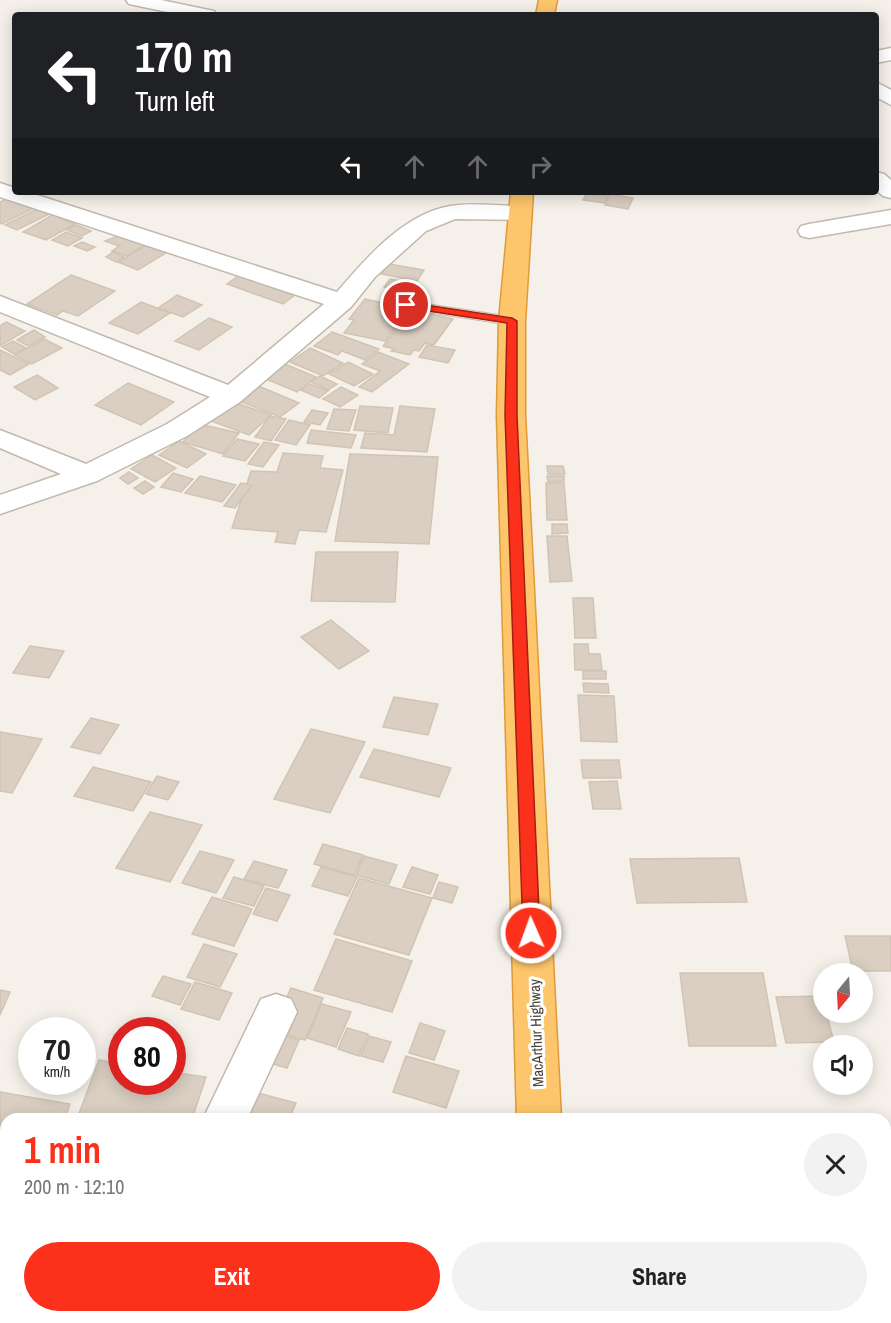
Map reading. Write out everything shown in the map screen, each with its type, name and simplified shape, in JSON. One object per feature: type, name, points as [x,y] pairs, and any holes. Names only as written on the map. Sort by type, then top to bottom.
[{"type":"highway","name":"MacArthur Highway","points":[[521,203],[512,321],[511,426],[539,1113]]},
{"type":"street","points":[[135,0],[193,12]]},
{"type":"street","points":[[879,181],[891,191]]},
{"type":"street","points":[[15,195],[342,302]]},
{"type":"street","points":[[0,505],[87,475],[177,430],[231,396],[342,302],[367,272],[418,226],[452,212],[521,203]]},
{"type":"street","points":[[809,231],[891,217]]},
{"type":"street","points":[[0,303],[231,396]]},
{"type":"street","points":[[0,438],[87,475]]},
{"type":"street","points":[[228,1113],[276,1012]]},
{"type":"lane","points":[[406,305],[512,321]]},
{"type":"building","points":[[586,195],[608,196],[604,203],[583,200]]},
{"type":"building","points":[[610,195],[633,198],[628,209],[605,205]]},
{"type":"building","points":[[9,198],[34,208],[2,224],[0,223],[0,202]]},
{"type":"building","points":[[37,209],[49,214],[17,230],[5,225]]},
{"type":"building","points":[[52,215],[75,224],[46,240],[23,232]]},
{"type":"building","points":[[76,225],[91,231],[82,236],[67,230]]},
{"type":"building","points":[[66,232],[82,238],[68,246],[52,240]]},
{"type":"building","points":[[126,233],[150,242],[127,256],[112,251],[119,246],[105,241]]},
{"type":"building","points":[[82,242],[95,247],[87,251],[74,246]]},
{"type":"building","points":[[150,243],[169,251],[138,270],[118,262]]},
{"type":"building","points":[[113,252],[124,257],[116,262],[106,257]]},
{"type":"building","points":[[389,264],[424,270],[417,281],[381,274]]},
{"type":"building","points":[[242,273],[299,292],[283,304],[227,284]]},
{"type":"building","points":[[71,275],[115,291],[78,316],[63,311],[57,315],[27,304]]},
{"type":"building","points":[[390,279],[412,283],[405,291],[384,287]]},
{"type":"building","points":[[177,295],[202,305],[183,317],[158,308]]},
{"type":"building","points":[[365,299],[410,309],[385,341],[344,333],[354,320],[349,319]]},
{"type":"building","points":[[141,302],[170,313],[138,334],[109,323]]},
{"type":"building","points":[[412,310],[453,319],[434,345],[425,343],[419,351],[414,350],[410,355],[391,351],[394,349],[383,346]]},
{"type":"building","points":[[209,318],[232,327],[199,350],[175,341]]},
{"type":"building","points":[[6,322],[25,331],[0,346],[0,326]]},
{"type":"building","points":[[34,330],[45,337],[28,346],[17,340]]},
{"type":"building","points":[[332,332],[379,349],[365,360],[342,351],[338,355],[314,346]]},
{"type":"building","points":[[44,339],[62,348],[32,364],[15,355]]},
{"type":"building","points":[[13,341],[26,348],[14,354],[2,347]]},
{"type":"building","points":[[427,345],[455,350],[448,363],[419,357]]},
{"type":"building","points":[[310,348],[343,363],[323,376],[290,362]]},
{"type":"building","points":[[0,350],[29,364],[10,375],[0,370]]},
{"type":"building","points":[[378,352],[409,364],[372,392],[359,387],[380,371],[362,364]]},
{"type":"building","points":[[280,362],[316,377],[297,392],[261,377]]},
{"type":"building","points":[[348,362],[373,374],[354,386],[329,374]]},
{"type":"building","points":[[37,375],[58,388],[35,400],[14,387]]},
{"type":"building","points":[[320,376],[337,384],[328,390],[311,382]]},
{"type":"building","points":[[128,383],[174,402],[141,425],[95,405]]},
{"type":"building","points":[[310,384],[328,391],[319,398],[301,390]]},
{"type":"building","points":[[256,385],[299,403],[280,417],[237,400]]},
{"type":"building","points":[[341,387],[358,395],[340,407],[323,399]]},
{"type":"building","points":[[234,402],[271,415],[249,435],[211,421]]},
{"type":"building","points":[[360,406],[393,408],[388,433],[354,430]]},
{"type":"building","points":[[400,406],[435,409],[427,452],[361,448],[365,433],[394,435]]},
{"type":"building","points":[[334,409],[356,410],[349,431],[327,429]]},
{"type":"building","points":[[312,410],[328,413],[320,425],[304,422]]},
{"type":"building","points":[[270,416],[286,419],[271,441],[255,437]]},
{"type":"building","points":[[289,420],[310,425],[296,445],[275,440]]},
{"type":"building","points":[[199,424],[239,433],[223,454],[183,442]]},
{"type":"building","points":[[311,430],[356,435],[351,448],[307,443]]},
{"type":"building","points":[[237,439],[259,444],[245,461],[223,456]]},
{"type":"building","points":[[179,441],[206,454],[187,468],[159,455]]},
{"type":"building","points":[[264,442],[279,445],[263,467],[248,464]]},
{"type":"building","points":[[283,453],[323,456],[320,468],[343,470],[326,532],[299,530],[295,544],[275,542],[278,532],[232,528],[251,471],[277,472]]},
{"type":"building","points":[[350,454],[438,457],[429,544],[335,541]]},
{"type":"building","points":[[152,455],[176,468],[155,482],[131,469]]},
{"type":"building","points":[[547,466],[563,466],[565,474],[548,474]]},
{"type":"building","points":[[129,472],[138,478],[128,484],[120,478]]},
{"type":"building","points":[[173,473],[193,479],[181,492],[161,487]]},
{"type":"building","points":[[200,476],[236,485],[222,502],[185,493]]},
{"type":"building","points":[[547,476],[564,476],[564,481],[548,482]]},
{"type":"building","points":[[145,481],[154,487],[143,494],[134,488]]},
{"type":"building","points":[[241,483],[252,485],[235,508],[224,506]]},
{"type":"building","points":[[546,483],[564,483],[567,520],[547,520]]},
{"type":"building","points":[[552,524],[567,524],[568,533],[552,534]]},
{"type":"building","points":[[547,536],[567,536],[572,581],[550,582]]},
{"type":"building","points":[[316,552],[398,552],[395,602],[311,601]]},
{"type":"building","points":[[573,598],[593,598],[596,638],[575,638]]},
{"type":"building","points":[[331,620],[369,651],[339,669],[301,637]]},
{"type":"building","points":[[574,644],[588,644],[589,654],[600,654],[602,670],[575,670]]},
{"type":"building","points":[[30,646],[64,651],[49,678],[13,673]]},
{"type":"building","points":[[583,671],[606,671],[606,679],[583,679]]},
{"type":"building","points":[[583,683],[608,684],[609,693],[584,692]]},
{"type":"building","points":[[578,695],[614,696],[617,742],[581,741]]},
{"type":"building","points":[[394,697],[438,704],[428,735],[383,727]]},
{"type":"building","points":[[91,718],[119,725],[100,754],[71,747]]},
{"type":"building","points":[[311,729],[365,742],[330,813],[274,799]]},
{"type":"building","points":[[0,732],[42,739],[12,793],[0,791]]},
{"type":"building","points":[[374,749],[451,768],[439,797],[360,777]]},
{"type":"building","points":[[581,760],[619,760],[621,778],[583,778]]},
{"type":"building","points":[[93,767],[151,782],[133,811],[74,796]]},
{"type":"building","points":[[157,776],[179,782],[168,800],[146,794]]},
{"type":"building","points":[[617,781],[621,809],[593,809],[589,782]]},
{"type":"building","points":[[150,812],[202,825],[170,882],[116,868]]},
{"type":"building","points":[[323,844],[363,855],[354,875],[314,864]]},
{"type":"building","points":[[200,851],[234,860],[216,893],[182,883]]},
{"type":"building","points":[[364,856],[397,865],[389,884],[356,875]]},
{"type":"building","points":[[739,858],[747,902],[637,903],[630,859]]},
{"type":"building","points":[[254,861],[287,870],[278,888],[244,879]]},
{"type":"building","points":[[321,867],[357,877],[348,896],[312,886]]},
{"type":"building","points":[[412,867],[438,875],[430,894],[403,887]]},
{"type":"building","points":[[234,877],[264,886],[254,906],[223,898]]},
{"type":"building","points":[[359,878],[432,898],[409,955],[334,934]]},
{"type":"building","points":[[439,882],[458,887],[452,903],[433,898]]},
{"type":"building","points":[[266,888],[290,895],[277,921],[253,914]]},
{"type":"building","points":[[212,897],[252,909],[234,946],[192,934]]},
{"type":"building","points":[[845,936],[891,936],[891,971],[873,971],[873,963],[851,963]]},
{"type":"building","points":[[336,939],[412,961],[392,1012],[314,990]]},
{"type":"building","points":[[204,944],[237,954],[220,987],[187,977]]},
{"type":"building","points":[[680,973],[763,973],[776,1046],[689,1046]]},
{"type":"building","points":[[163,976],[191,984],[180,1005],[152,996]]},
{"type":"building","points":[[195,982],[232,993],[219,1020],[181,1009]]},
{"type":"building","points":[[291,988],[323,998],[305,1040],[272,1030]]},
{"type":"building","points":[[0,990],[10,992],[0,1015]]},
{"type":"building","points":[[813,996],[813,1023],[829,1023],[832,1035],[813,1035],[813,1042],[786,1043],[776,997]]},
{"type":"building","points":[[322,1004],[351,1012],[336,1047],[307,1038]]},
{"type":"building","points":[[420,1023],[445,1031],[434,1060],[409,1053]]},
{"type":"building","points":[[347,1028],[368,1034],[359,1056],[338,1049]]},
{"type":"building","points":[[273,1032],[299,1040],[287,1068],[260,1060]]},
{"type":"building","points":[[369,1036],[391,1042],[383,1062],[361,1056]]},
{"type":"building","points":[[406,1056],[459,1071],[446,1108],[393,1092]]},
{"type":"building","points":[[99,1060],[108,1062],[108,1095],[186,1095],[186,1074],[206,1077],[194,1113],[79,1113],[86,1095],[96,1095],[96,1068]]},
{"type":"building","points":[[0,1092],[70,1104],[67,1113],[0,1113]]},
{"type":"building","points":[[258,1093],[296,1103],[292,1113],[250,1113]]},
{"type":"route","points":[[406,305],[512,321],[511,415],[531,933]]}]
